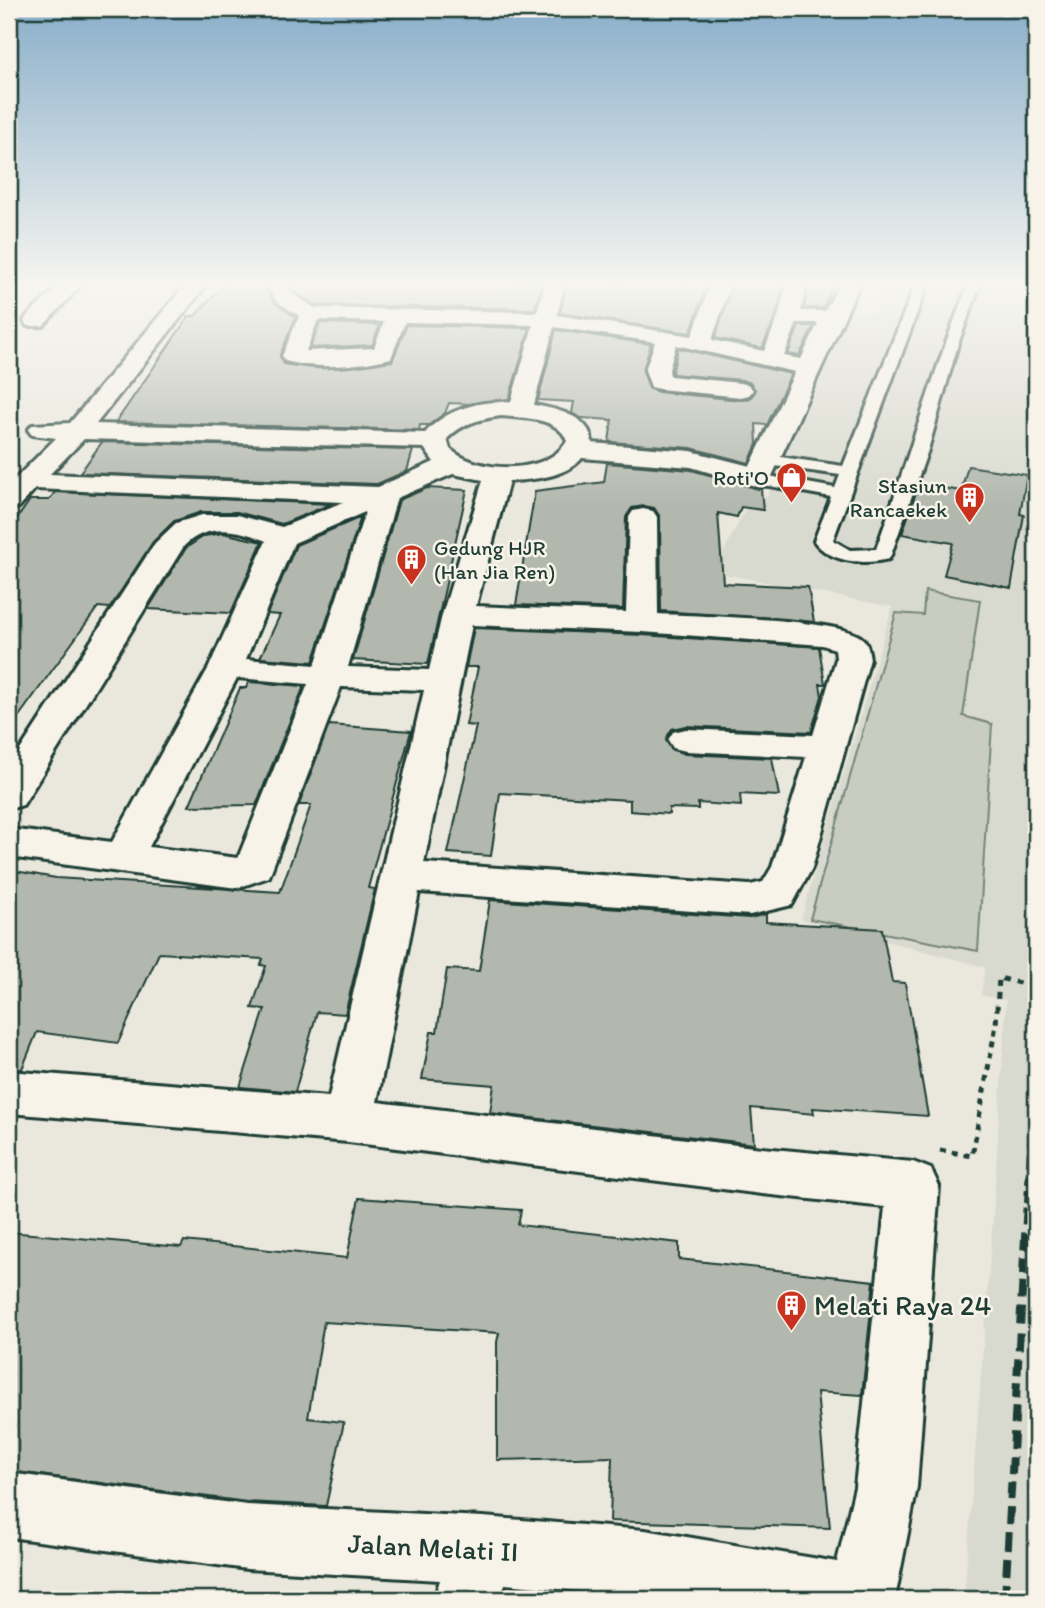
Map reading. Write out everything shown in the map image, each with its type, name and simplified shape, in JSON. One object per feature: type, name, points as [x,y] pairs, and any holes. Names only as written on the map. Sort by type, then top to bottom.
[{"type":"street","points":[[9,501],[82,423],[135,358]]},
{"type":"street","points":[[521,410],[534,358]]},
{"type":"street","points":[[661,358],[657,370],[659,382],[741,390]]},
{"type":"street","points":[[766,358],[810,368]]},
{"type":"street","points":[[577,443],[566,460],[548,468],[498,474],[474,471],[453,464],[440,454],[438,435],[449,422],[481,411],[521,410],[540,412],[562,421],[577,443],[762,469],[814,358]]},
{"type":"street","points":[[41,430],[82,423],[438,435]]},
{"type":"street","points":[[123,858],[226,667],[282,538],[453,464]]},
{"type":"street","points":[[348,1120],[458,615],[498,474]]},
{"type":"street","points":[[27,481],[384,495]]},
{"type":"street","points":[[9,843],[237,873],[255,867],[328,676],[384,495]]},
{"type":"street","points":[[642,622],[643,517]]},
{"type":"street","points":[[9,796],[165,549],[175,539],[189,527],[225,522],[261,528],[282,538]]},
{"type":"street","points":[[402,876],[750,900],[777,894],[792,868],[853,659],[851,645],[841,639],[822,635],[642,622],[458,615]]},
{"type":"street","points":[[226,667],[328,676],[444,681]]},
{"type":"street","points":[[686,740],[827,747]]},
{"type":"street","points":[[9,1092],[348,1120],[748,1169],[913,1186],[886,1487],[862,1599]]},
{"type":"street","name":"Jalan Melati II","points":[[9,1505],[247,1537],[475,1574],[645,1563],[856,1599]]},
{"type":"lane","points":[[894,358],[823,541],[828,548],[839,552],[858,556],[882,555],[920,450],[947,358]]},
{"type":"lane","points":[[762,469],[851,472]]},
{"type":"lane","points":[[762,469],[841,494]]},
{"type":"path","points":[[913,1186],[920,1146],[972,1156],[996,1025],[999,978],[1036,987]]},
{"type":"shaded area","points":[[826,358],[1036,358],[1036,1599],[964,1599],[1006,1001],[981,995],[985,967],[801,919],[892,607],[713,572],[753,495],[767,496]]},
{"type":"shaded area","points":[[925,591],[980,600],[963,716],[992,724],[978,951],[810,919],[896,613],[923,615]]},
{"type":"building","points":[[160,358],[281,358],[284,364],[338,368],[392,361],[393,358],[521,358],[509,399],[469,404],[449,403],[445,413],[429,425],[420,425],[419,430],[116,422]]},
{"type":"building","points":[[549,358],[647,358],[643,371],[649,388],[658,392],[741,400],[750,398],[755,392],[751,383],[672,374],[676,358],[722,358],[791,374],[767,425],[756,424],[757,444],[749,463],[691,448],[609,442],[612,420],[581,418],[572,413],[574,402],[538,400]]},
{"type":"building","points":[[102,442],[413,450],[407,471],[377,484],[80,473]]},
{"type":"building","points":[[607,463],[691,470],[761,489],[763,510],[741,507],[737,517],[718,513],[723,583],[808,587],[814,622],[661,611],[660,517],[654,508],[644,506],[632,508],[626,517],[623,609],[516,605],[535,491],[604,482]]},
{"type":"building","name":"Stasiun Rancaekek","points":[[968,466],[1027,475],[1020,514],[1024,515],[1011,588],[944,575],[953,543],[902,534],[919,484],[961,491]]},
{"type":"building","points":[[427,488],[467,490],[428,664],[353,660],[399,500]]},
{"type":"building","points":[[55,492],[331,504],[282,524],[237,512],[201,512],[174,521],[153,542],[110,608],[98,607],[9,730],[9,530],[30,500],[49,500]]},
{"type":"building","points":[[361,517],[313,662],[260,658],[280,615],[267,614],[296,545]]},
{"type":"building","points":[[223,533],[262,542],[231,613],[148,609],[186,548],[204,536]]},
{"type":"building","points":[[474,628],[642,635],[819,647],[825,684],[820,684],[822,696],[811,732],[686,726],[672,729],[666,739],[671,749],[685,754],[772,758],[779,796],[740,794],[741,806],[698,803],[698,809],[669,808],[669,814],[630,811],[630,800],[500,793],[491,856],[448,853],[476,726],[466,725],[478,667],[466,667]]},
{"type":"building","points":[[249,682],[304,686],[256,805],[189,806],[240,688],[246,688]]},
{"type":"building","points":[[329,725],[411,731],[368,888],[375,889],[345,1014],[317,1012],[295,1092],[240,1087],[265,1009],[252,1008],[266,966],[261,965],[263,959],[159,953],[118,1043],[37,1032],[22,1069],[9,1069],[9,870],[56,878],[280,892],[311,805],[299,805]]},
{"type":"building","points":[[490,900],[750,918],[766,914],[766,922],[882,929],[892,982],[905,983],[928,1116],[813,1108],[814,1114],[751,1108],[754,1144],[490,1113],[494,1085],[422,1079],[431,1032],[437,1032],[447,969],[479,971]]},
{"type":"building","points":[[359,1198],[521,1210],[518,1225],[679,1243],[679,1259],[874,1281],[862,1395],[817,1392],[830,1528],[610,1521],[612,1457],[497,1460],[499,1333],[324,1322],[308,1418],[344,1422],[326,1506],[247,1502],[9,1471],[9,1232],[181,1247],[184,1241],[347,1258]]},
{"type":"railway","points":[[1027,1203],[1036,1045]]},
{"type":"railway","points":[[1005,1599],[1027,1201]]},
{"type":"place","name":"Roti'O","points":[[792,505]]},
{"type":"place","name":"Stasiun Rancaekek","points":[[970,525]]},
{"type":"place","name":"Gedung HJR (Han Jia Ren)","points":[[411,587]]},
{"type":"place","name":"Melati Raya 24","points":[[791,1332]]}]
